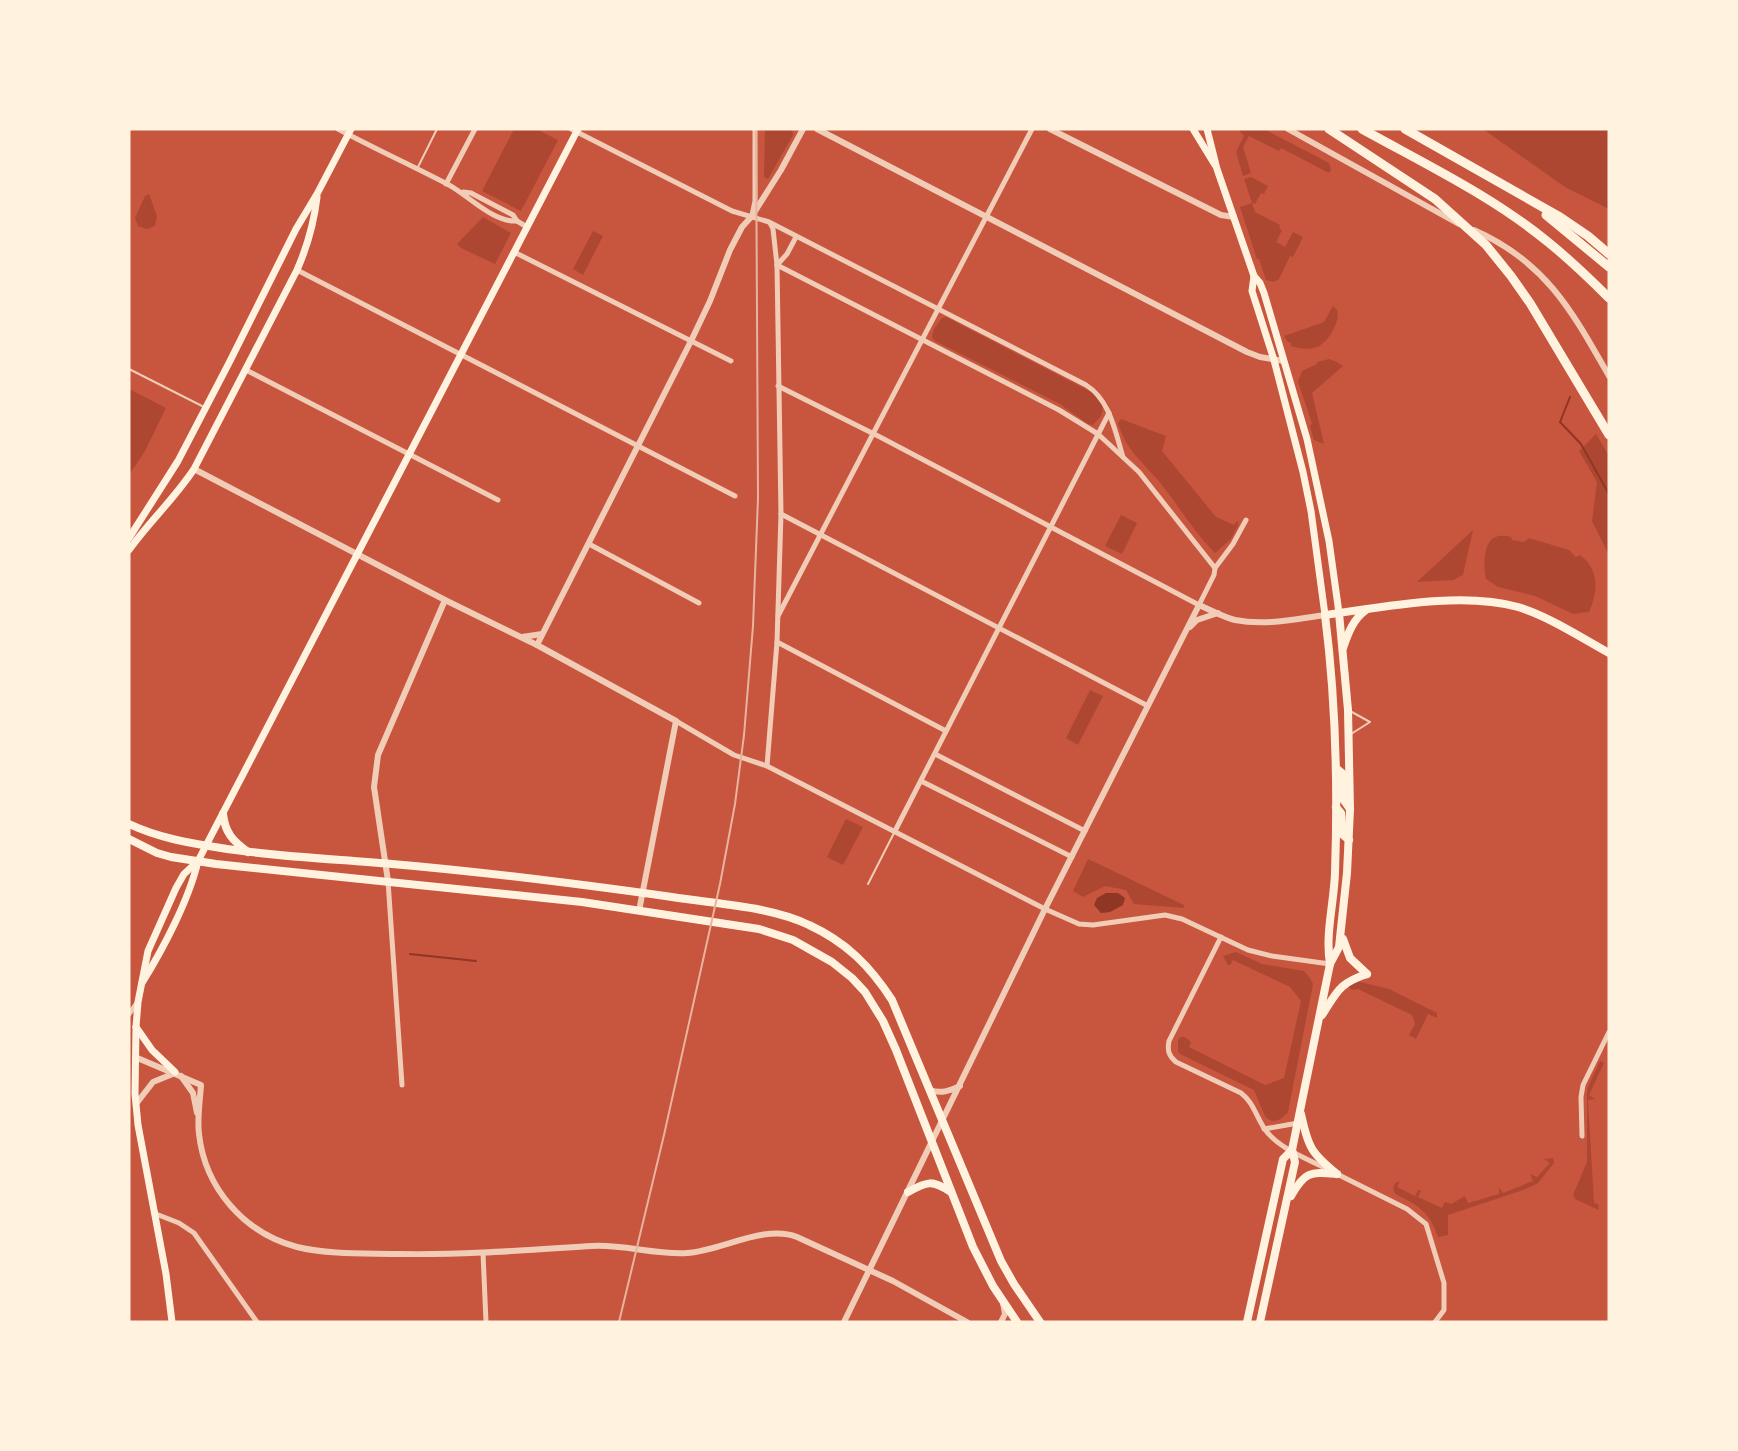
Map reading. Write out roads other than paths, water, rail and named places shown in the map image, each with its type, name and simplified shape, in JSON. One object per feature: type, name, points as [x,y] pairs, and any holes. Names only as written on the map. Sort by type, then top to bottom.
[{"type":"highway","points":[[1329,129],[1422,190],[1461,221],[1496,256],[1530,303],[1609,435]]},
{"type":"highway","points":[[1362,129],[1430,166],[1516,219],[1547,241],[1609,298]]},
{"type":"highway","points":[[1405,129],[1560,217],[1609,254]]},
{"type":"highway","points":[[1499,184],[1552,219],[1609,267]]},
{"type":"main road","points":[[1193,129],[1217,169]]},
{"type":"main road","points":[[1207,129],[1217,169],[1254,276],[1260,282],[1264,293],[1311,456],[1329,541],[1339,613],[1348,712],[1349,840],[1339,947],[1330,964],[1292,1150],[1295,1162],[1260,1322]]},
{"type":"main road","points":[[142,983],[155,962],[183,903],[194,878],[198,861],[576,130]]},
{"type":"main road","points":[[129,538],[178,461],[296,229],[350,132]]},
{"type":"main road","points":[[129,550],[194,469],[297,270],[315,220],[317,194]]},
{"type":"main road","points":[[1254,276],[1252,291],[1274,360],[1304,472],[1323,591],[1335,708],[1335,872],[1327,948],[1330,964]]},
{"type":"main road","points":[[1325,615],[1455,600],[1503,603],[1545,618],[1609,653]]},
{"type":"main road","points":[[1342,649],[1353,624],[1367,609]]},
{"type":"main road","points":[[1335,708],[1348,712]]},
{"type":"main road","points":[[1336,768],[1342,773],[1342,799],[1350,810]]},
{"type":"main road","points":[[1336,807],[1341,813],[1343,835],[1349,840]]},
{"type":"main road","points":[[223,814],[224,825],[231,838],[249,853]]},
{"type":"main road","points":[[129,824],[158,836],[186,843],[249,853],[529,878],[778,914],[808,924],[839,942],[872,971],[892,1000],[1001,1261],[1040,1322]]},
{"type":"main road","points":[[129,839],[157,853],[198,861],[582,902],[759,929],[793,940],[832,962],[852,978],[865,992],[883,1021],[933,1141],[973,1247],[1003,1303],[1017,1322]]},
{"type":"main road","points":[[172,1322],[156,1214],[138,1125],[132,1055],[138,1002],[148,951],[184,874],[198,861]]},
{"type":"main road","points":[[1319,1019],[1341,986],[1353,978],[1367,974],[1347,953],[1341,929]]},
{"type":"main road","points":[[136,1027],[152,1050],[175,1072]]},
{"type":"main road","points":[[1301,1110],[1311,1149],[1337,1174]]},
{"type":"main road","points":[[1247,1322],[1283,1159],[1292,1150]]},
{"type":"main road","points":[[1286,1205],[1298,1182],[1305,1176],[1314,1173],[1337,1174]]},
{"type":"main road","points":[[908,1192],[927,1183],[934,1183],[951,1192]]},
{"type":"street","points":[[338,129],[350,132],[461,192],[509,222],[517,221],[527,227]]},
{"type":"street","points":[[446,184],[475,129]]},
{"type":"street","points":[[752,216],[755,201],[755,129]]},
{"type":"street","points":[[537,645],[691,341],[730,250],[742,227],[752,216],[781,170],[803,129]]},
{"type":"street","points":[[817,129],[1247,352],[1284,361]]},
{"type":"street","points":[[778,616],[1032,129]]},
{"type":"street","points":[[1050,129],[1221,215],[1234,217]]},
{"type":"street","points":[[1288,129],[1420,204],[1500,244],[1533,267],[1562,298],[1576,318],[1609,376]]},
{"type":"street","points":[[576,130],[732,211],[770,223],[1094,390],[1105,403],[1123,457]]},
{"type":"street","points":[[767,766],[777,642],[781,514],[777,265],[773,229],[770,223]]},
{"type":"street","points":[[777,265],[787,254],[796,237]]},
{"type":"street","points":[[514,252],[731,361]]},
{"type":"street","points":[[777,265],[1059,410],[1098,434],[1148,482],[1215,568]]},
{"type":"street","points":[[297,270],[735,496]]},
{"type":"street","points":[[246,370],[498,500]]},
{"type":"street","points":[[778,386],[873,433],[1199,605],[1232,619],[1272,623],[1325,615]]},
{"type":"street","points":[[895,831],[1109,413]]},
{"type":"street","points":[[194,469],[445,600],[537,645],[734,755],[767,766],[1045,909],[1079,924],[1094,925],[1165,915],[1182,918],[1248,950],[1266,955],[1330,964]]},
{"type":"street","points":[[781,514],[1148,706]]},
{"type":"street","points":[[844,1322],[1045,909],[1214,575],[1215,568],[1233,544],[1246,520]]},
{"type":"street","points":[[588,544],[699,603]]},
{"type":"street","points":[[402,1085],[388,881],[374,787],[378,755],[445,600]]},
{"type":"street","points":[[1187,629],[1197,620],[1218,613]]},
{"type":"street","points":[[519,637],[542,634]]},
{"type":"street","points":[[777,642],[946,731]]},
{"type":"street","points":[[639,911],[676,721]]},
{"type":"street","points":[[934,754],[1085,831]]},
{"type":"street","points":[[921,781],[1072,857]]},
{"type":"street","points":[[1221,937],[1169,1041],[1167,1049],[1170,1058],[1247,1097],[1264,1129],[1278,1143],[1407,1209],[1426,1224],[1444,1282],[1444,1310],[1435,1322]]},
{"type":"street","points":[[129,1014],[138,1002]]},
{"type":"street","points":[[1582,1136],[1583,1085],[1609,1032]]},
{"type":"street","points":[[132,1055],[201,1084],[198,1119]]},
{"type":"street","points":[[136,1104],[153,1082],[175,1072]]},
{"type":"street","points":[[175,1072],[190,1087],[198,1119],[203,1157],[219,1191],[244,1220],[276,1239],[312,1249],[367,1253],[483,1253],[605,1245],[686,1253],[781,1233],[797,1237],[870,1270],[968,1322]]},
{"type":"street","points":[[930,1090],[949,1091],[960,1085]]},
{"type":"street","points":[[1264,1129],[1298,1123]]},
{"type":"street","points":[[156,1214],[194,1233],[257,1322]]},
{"type":"street","points":[[483,1253],[486,1322]]},
{"type":"street","points":[[1001,1322],[1005,1314],[1003,1303]]},
{"type":"lane","points":[[417,169],[437,129]]},
{"type":"lane","points":[[129,369],[206,409]]},
{"type":"lane","points":[[1348,712],[1370,722],[1349,736]]},
{"type":"lane","points":[[868,884],[895,831]]},
{"type":"waterway","points":[[1570,397],[1560,422],[1581,444],[1609,494]]},
{"type":"waterway","points":[[410,954],[476,961]]},
{"type":"railway","points":[[619,1322],[664,1135],[720,884],[735,804],[744,735],[753,626],[758,498],[756,129]]}]
